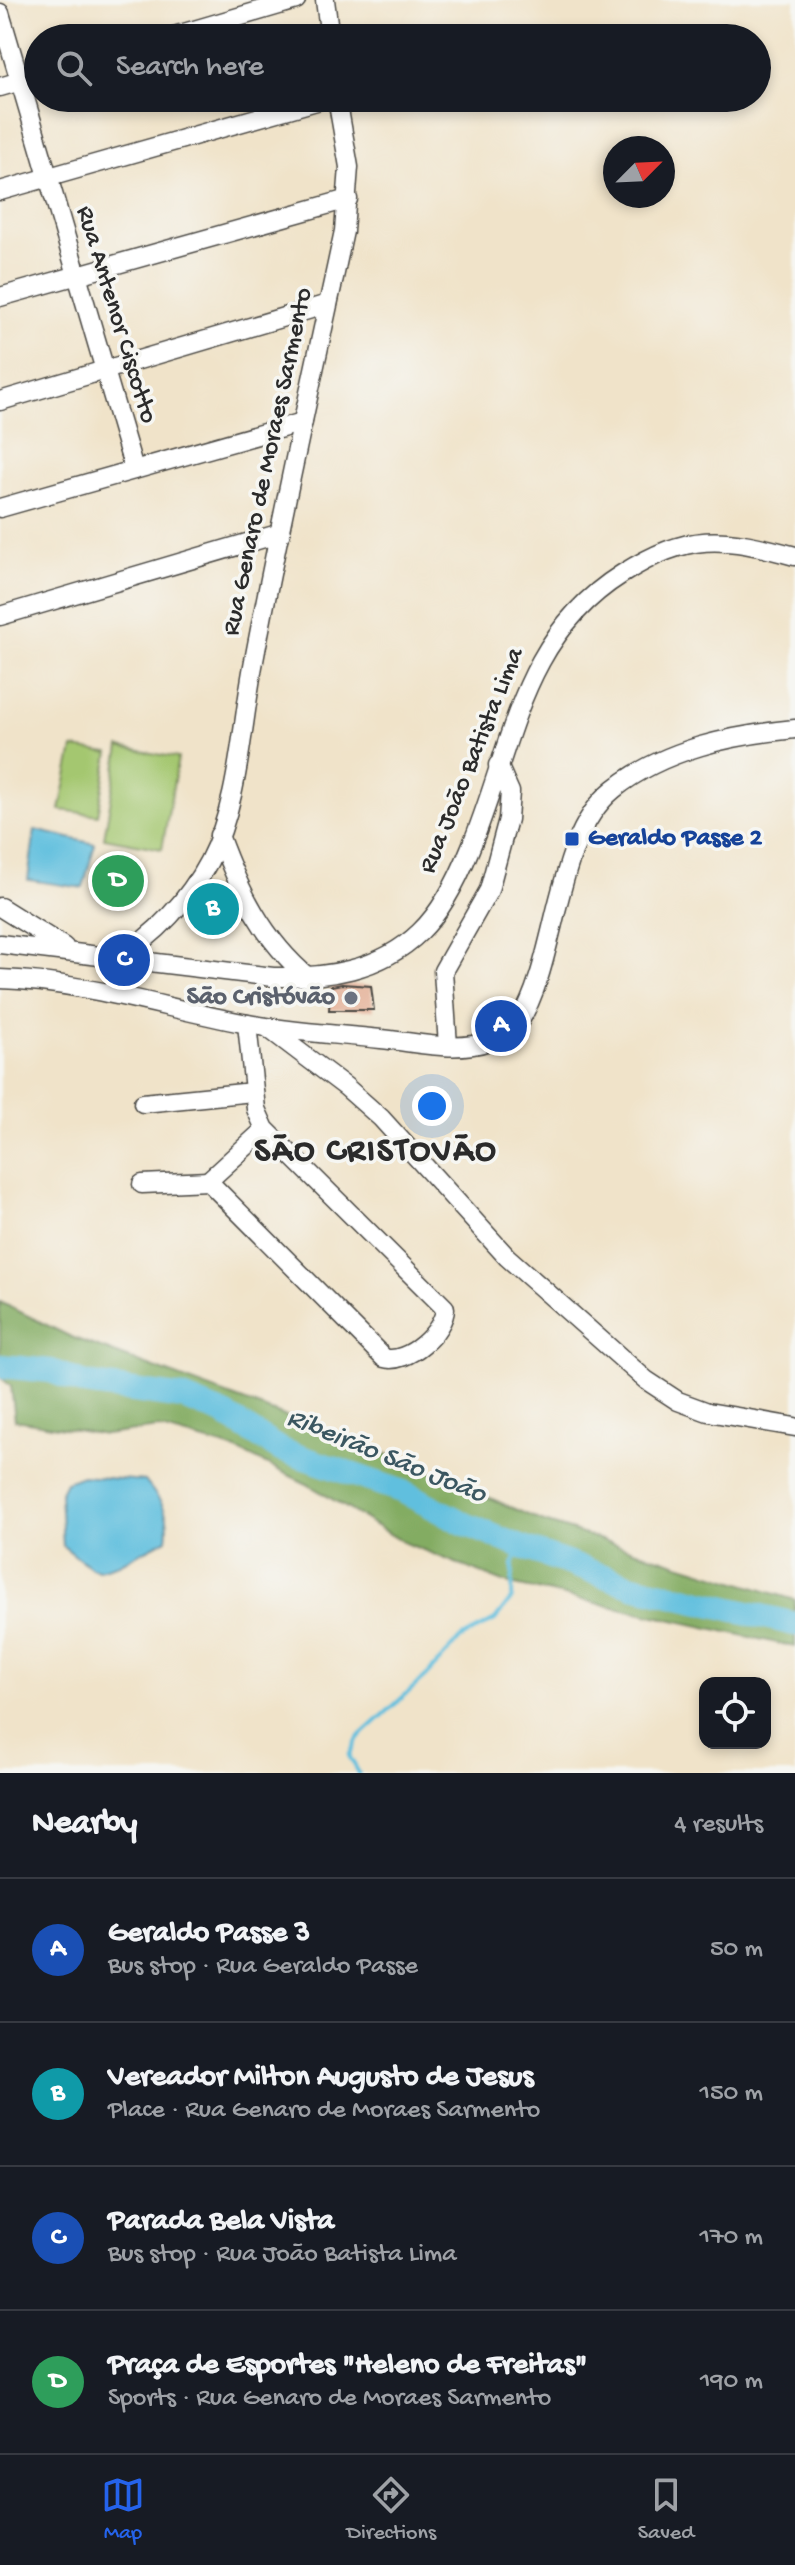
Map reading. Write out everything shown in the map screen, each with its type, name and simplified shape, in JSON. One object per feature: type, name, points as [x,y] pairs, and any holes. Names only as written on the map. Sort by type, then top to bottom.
[{"type":"street","points":[[215,24],[296,0]]},
{"type":"street","points":[[325,0],[328,24]]},
{"type":"street","name":"Rua Antenor Ciscotto","points":[[0,13],[24,67]]},
{"type":"street","points":[[0,87],[24,80]]},
{"type":"street","name":"Rua Antenor Ciscotto","points":[[35,112],[47,177],[134,469]]},
{"type":"street","points":[[0,191],[277,112]]},
{"type":"street","name":"Rua Genaro de Moraes Sarmento","points":[[118,957],[138,946],[161,924],[196,882],[219,835],[234,781],[348,199],[349,167],[339,112]]},
{"type":"street","points":[[0,297],[348,199]]},
{"type":"street","points":[[0,401],[328,304]]},
{"type":"street","points":[[0,508],[303,422]]},
{"type":"street","points":[[0,616],[281,533]]},
{"type":"street","name":"Rua João Batista Lima","points":[[0,944],[70,950],[183,968],[309,978],[356,970],[380,960],[420,932],[457,880],[491,796],[498,765],[526,687],[545,650],[566,620],[610,582],[674,547],[717,539],[795,556]]},
{"type":"street","points":[[21,945],[8,979],[256,1025],[448,1046],[491,1041],[518,1024],[544,956],[573,855],[593,814],[612,790],[672,757],[718,741],[795,729]]},
{"type":"street","points":[[448,1046],[443,971],[489,890],[508,819],[510,792],[498,765]]},
{"type":"street","points":[[219,835],[266,934],[284,957],[309,978]]},
{"type":"street","points":[[0,907],[70,950]]},
{"type":"street","points":[[208,1181],[384,1358],[392,1361],[409,1356],[443,1321],[445,1308],[438,1298],[265,1129],[253,1092],[256,1025]]},
{"type":"street","points":[[256,1025],[346,1087],[381,1118],[493,1243],[596,1351],[678,1401],[721,1415],[795,1427]]},
{"type":"street","points":[[143,1103],[253,1092]]},
{"type":"street","points":[[142,1184],[208,1181],[265,1129]]},
{"type":"green space","points":[[120,747],[178,758],[162,849],[104,838]]},
{"type":"green space","points":[[73,748],[109,753],[98,815],[60,810]]},
{"type":"green space","points":[[0,1302],[71,1337],[411,1463],[544,1522],[795,1600],[795,1647],[506,1583],[403,1542],[307,1484],[237,1450],[158,1428],[105,1435],[15,1420],[11,1386],[0,1377]]},
{"type":"water","points":[[35,830],[95,844],[83,888],[28,880]]},
{"type":"water","points":[[82,1476],[145,1481],[164,1508],[168,1522],[167,1539],[119,1564],[99,1570],[91,1568],[63,1546],[60,1494],[66,1482]]},
{"type":"building","name":"São Cristóvão","points":[[331,986],[371,986],[374,1010],[329,1010]]},
{"type":"waterway","name":"Ribeirão São João","points":[[0,1366],[51,1371],[85,1384],[183,1398],[225,1415],[281,1450],[404,1492],[465,1524],[521,1547],[633,1586],[795,1624]]},
{"type":"waterway","points":[[359,1773],[349,1756],[358,1738],[426,1676],[461,1638],[495,1620],[512,1598],[513,1564],[521,1547]]},
{"type":"place","name":"Geraldo Passe 2","points":[[572,839]]},
{"type":"place","name":"Praça de Esportes \"Heleno de Freitas\"","points":[[118,881]]},
{"type":"place","name":"Vereador Milton Augusto de Jesus","points":[[213,909]]},
{"type":"place","name":"Parada Bela Vista","points":[[124,960]]},
{"type":"place","name":"São Cristóvão","points":[[351,998]]},
{"type":"place","name":"Geraldo Passe 3","points":[[501,1026]]},
{"type":"district","name":"SÃO CRISTOVÃO","points":[[376,1153]]}]
